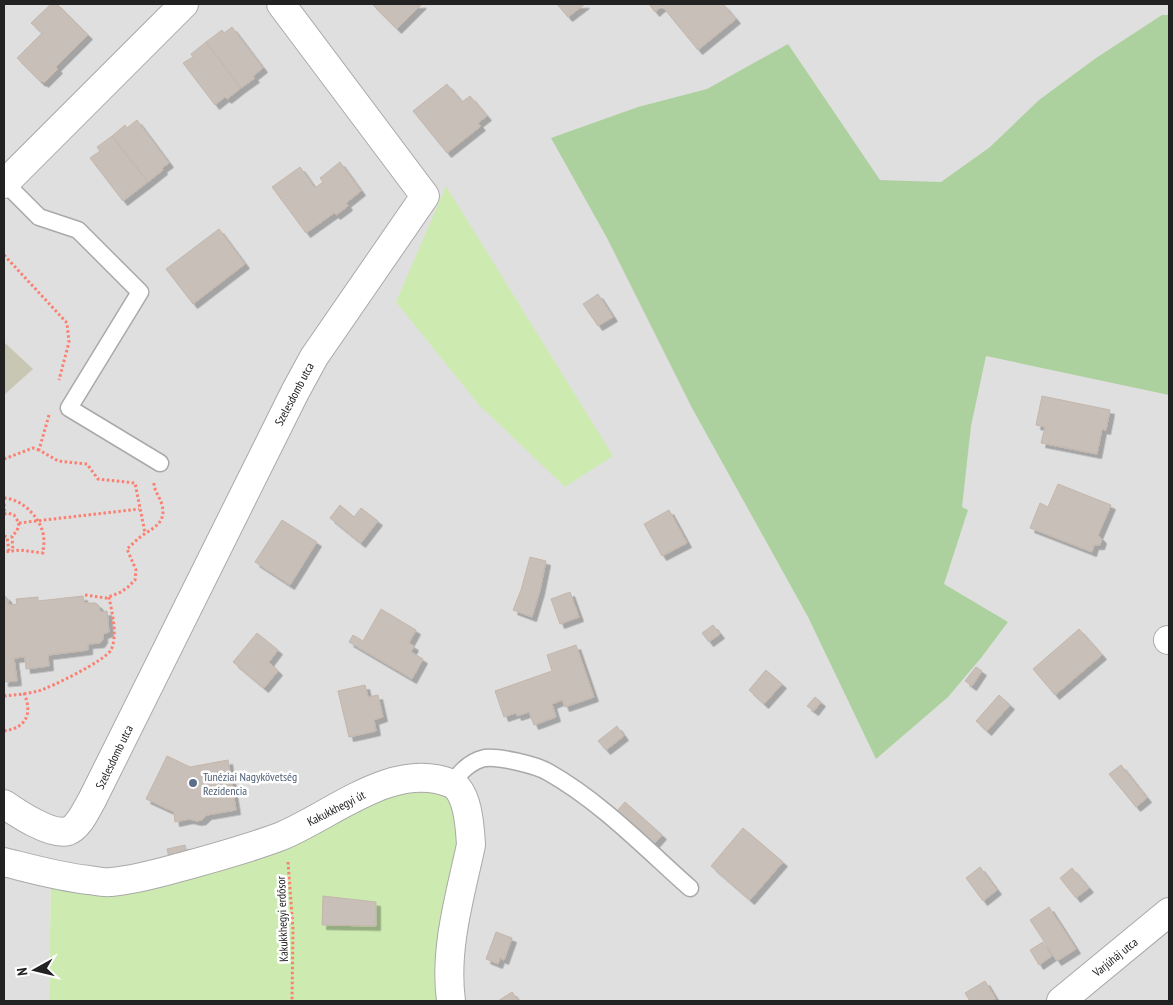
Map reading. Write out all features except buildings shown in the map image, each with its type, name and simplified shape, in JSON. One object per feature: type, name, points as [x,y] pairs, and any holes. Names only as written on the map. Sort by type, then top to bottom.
[{"type":"street","points":[[4,183],[184,4]]},
{"type":"street","name":"Szelesdomb utca","points":[[4,804],[38,825],[57,832],[69,830],[79,821],[92,800],[294,392],[314,357],[425,196],[281,4]]},
{"type":"street","name":"Kakukkhegyi út","points":[[4,862],[65,878],[110,883],[150,875],[221,856],[281,836],[372,790],[395,782],[411,778],[437,779],[453,783]]},
{"type":"street","points":[[451,1001],[449,982],[451,943],[471,844],[470,829],[462,795],[453,783]]},
{"type":"street","name":"Varjúháj utca","points":[[1061,1001],[1169,912]]},
{"type":"lane","points":[[4,183],[39,217],[78,230],[140,292],[69,408],[160,463]]},
{"type":"lane","points":[[453,783],[459,773],[484,758],[521,762],[546,771],[587,797],[690,888]]},
{"type":"path","points":[[4,255],[67,323],[70,342],[57,385]]},
{"type":"path","points":[[39,450],[49,413]]},
{"type":"path","points":[[4,460],[33,448],[58,461],[87,464],[98,479],[135,484],[145,533]]},
{"type":"path","points":[[85,595],[100,598],[108,597],[121,592],[135,580],[136,570],[128,549],[159,523],[163,514],[163,507],[154,484],[160,463]]},
{"type":"path","points":[[4,498],[16,500],[38,520],[44,540],[43,553],[29,550],[4,552]]},
{"type":"path","points":[[4,504],[4,514],[14,515],[18,523],[17,531],[12,536],[11,551]]},
{"type":"path","points":[[18,523],[139,509]]},
{"type":"path","points":[[4,536],[7,537],[11,551]]},
{"type":"path","points":[[4,696],[52,686],[72,674],[91,666],[110,652],[114,641],[108,597]]},
{"type":"path","points":[[4,731],[14,729],[23,724],[28,714],[29,703],[24,693]]},
{"type":"path","name":"Kakukkhegyi erdősor","points":[[281,836],[287,858],[293,929],[292,1001]]},
{"type":"shaded area","points":[[4,4],[1169,4],[1169,1001],[451,1001],[214,858],[51,874],[49,1001],[4,1001]]},
{"type":"shaded area","points":[[4,342],[33,369],[4,395]]},
{"type":"green space","points":[[1162,15],[1169,15],[1169,395],[986,356],[971,426],[962,507],[968,510],[944,584],[1008,622],[948,697],[876,759],[808,617],[692,408],[607,238],[551,138],[638,107],[707,89],[788,44],[880,180],[941,182],[990,147],[1039,100],[1096,58]]},
{"type":"green space","points":[[446,186],[613,456],[565,487],[479,405],[396,302]]},
{"type":"green space","points":[[411,777],[462,795],[451,1001],[49,1001],[51,874],[110,883]]},
{"type":"place","name":"Tunéziai Nagykövetség Rezidencia","points":[[193,783]]}]
